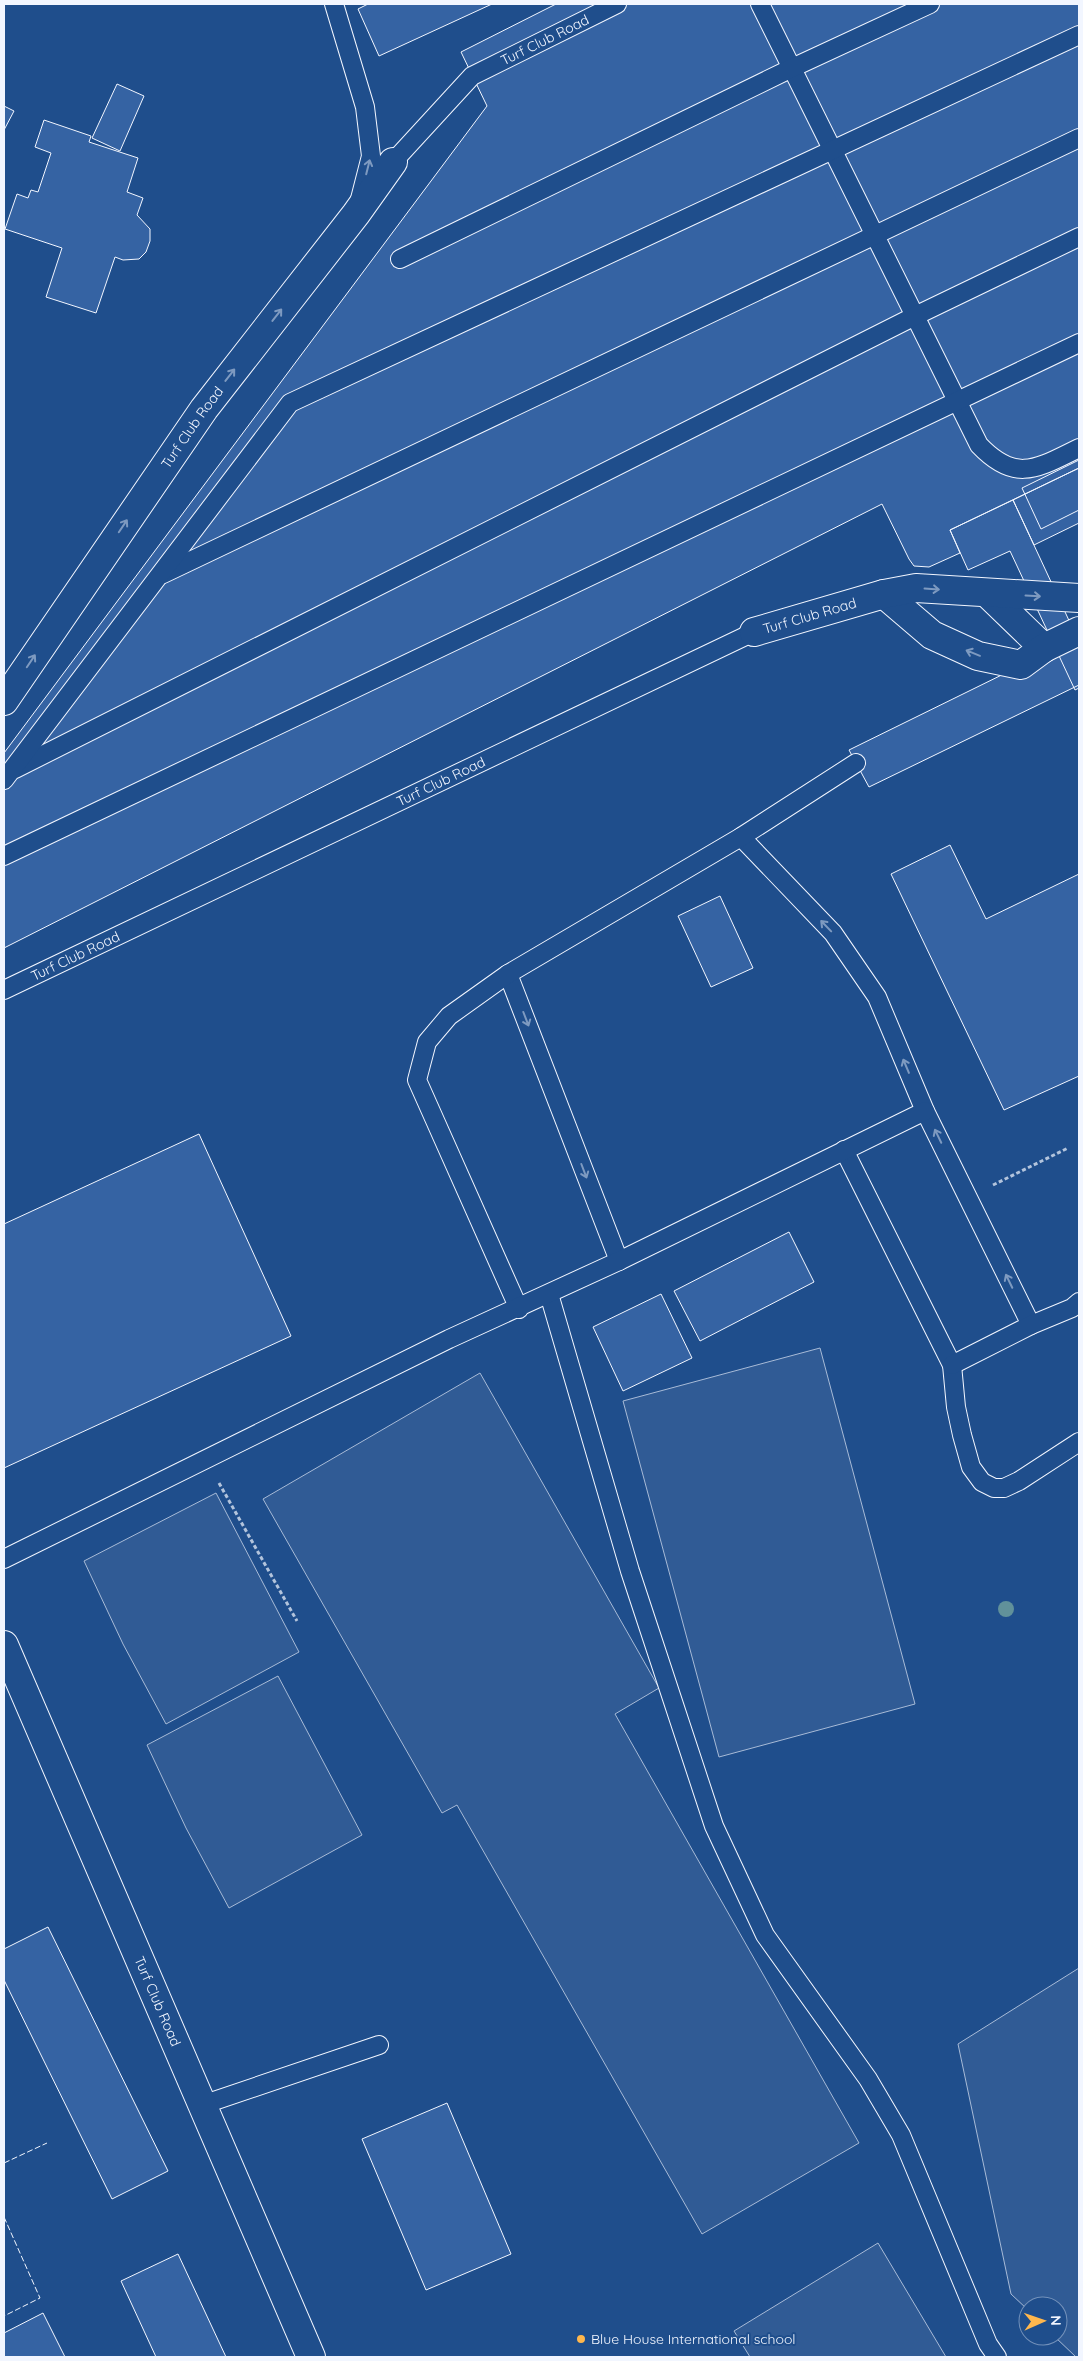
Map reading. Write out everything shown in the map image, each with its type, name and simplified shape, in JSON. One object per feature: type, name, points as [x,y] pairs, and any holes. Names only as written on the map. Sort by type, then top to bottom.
[{"type":"street","name":"Turf Club Road","points":[[4,701],[204,409],[356,214],[393,162]]},
{"type":"street","name":"Turf Club Road","points":[[754,632],[884,594],[916,588],[1079,598]]},
{"type":"street","points":[[987,593],[1044,648]]},
{"type":"street","points":[[884,594],[932,636],[978,656],[1021,665],[1044,648],[1079,631]]},
{"type":"street","name":"Turf Club Road","points":[[4,1645],[312,2357]]},
{"type":"lane","points":[[334,4],[365,107],[371,156],[356,214]]},
{"type":"lane","name":"Turf Club Road","points":[[393,162],[472,76],[617,4]]},
{"type":"lane","points":[[760,4],[979,445],[994,460],[1007,467],[1024,470],[1048,464],[1079,448]]},
{"type":"lane","points":[[400,259],[792,68],[930,4]]},
{"type":"lane","points":[[7,776],[290,403],[1079,34]]},
{"type":"lane","points":[[159,575],[1079,138]]},
{"type":"lane","points":[[7,776],[915,316],[1079,237]]},
{"type":"lane","points":[[4,856],[1079,343]]},
{"type":"lane","name":"Turf Club Road","points":[[4,990],[754,632]]},
{"type":"lane","points":[[519,1309],[417,1080],[427,1042],[449,1016],[508,974],[741,837],[856,763]]},
{"type":"lane","points":[[741,837],[833,934],[877,997],[925,1111],[1030,1325]]},
{"type":"lane","points":[[508,974],[619,1261]]},
{"type":"lane","points":[[4,1559],[449,1339],[519,1309],[925,1111]]},
{"type":"lane","points":[[844,1150],[952,1365],[956,1407],[962,1435],[971,1467],[982,1482],[994,1488],[1004,1488],[1019,1481],[1079,1442]]},
{"type":"lane","points":[[549,1294],[630,1571],[714,1826],[765,1935],[868,2079],[901,2135],[988,2344],[997,2357]]},
{"type":"lane","points":[[952,1365],[1030,1325],[1077,1310]]},
{"type":"lane","points":[[202,2105],[379,2045]]},
{"type":"path","points":[[968,1198],[1068,1148]]},
{"type":"path","points":[[206,1459],[297,1621]]},
{"type":"shaded area","points":[[820,1348],[915,1704],[719,1757],[623,1401]]},
{"type":"shaded area","points":[[480,1373],[659,1688],[615,1714],[859,2143],[702,2234],[457,1805],[442,1813],[263,1499]]},
{"type":"shaded area","points":[[216,1493],[299,1652],[166,1724],[123,1644],[84,1561]]},
{"type":"shaded area","points":[[278,1676],[362,1835],[229,1908],[186,1828],[147,1745]]},
{"type":"shaded area","points":[[1079,1968],[1079,2357],[1076,2357],[1064,2346],[1068,2346],[1068,2296],[1018,2296],[1018,2301],[1011,2294],[958,2044]]},
{"type":"shaded area","points":[[878,2243],[946,2357],[750,2357],[734,2331]]},
{"type":"building","points":[[368,4],[492,4],[379,56],[358,9]]},
{"type":"building","points":[[556,4],[1079,4],[1079,468],[950,530],[960,553],[929,567],[914,566],[882,504],[4,948],[4,753],[487,106],[461,52]]},
{"type":"building","points":[[117,84],[144,96],[120,151],[92,138]]},
{"type":"building","points":[[4,106],[14,111],[4,130]]},
{"type":"building","points":[[44,120],[91,136],[89,142],[138,158],[127,192],[143,198],[137,215],[150,229],[150,241],[146,252],[139,259],[123,260],[115,257],[96,313],[46,297],[62,248],[5,229],[17,194],[28,198],[31,190],[38,192],[51,153],[35,147]]},
{"type":"building","points":[[1079,460],[1079,510],[1041,529],[1022,488]]},
{"type":"building","points":[[1079,468],[1079,523],[1034,545],[1013,500]]},
{"type":"building","points":[[1013,500],[1079,642],[1079,688],[1075,690],[1010,551],[968,570],[950,530]]},
{"type":"building","points":[[1079,637],[1079,685],[869,787],[849,750]]},
{"type":"building","points":[[950,845],[986,919],[1079,874],[1079,1076],[1004,1110],[891,874]]},
{"type":"building","points":[[720,896],[753,968],[711,987],[678,916]]},
{"type":"building","points":[[199,1134],[291,1336],[4,1468],[4,1224]]},
{"type":"building","points":[[789,1232],[814,1282],[700,1341],[674,1291]]},
{"type":"building","points":[[661,1294],[692,1358],[623,1391],[593,1327]]},
{"type":"building","points":[[48,1927],[168,2171],[112,2199],[4,1980],[4,1949]]},
{"type":"building","points":[[447,2103],[511,2254],[426,2290],[362,2139]]},
{"type":"building","points":[[178,2254],[226,2357],[156,2357],[121,2281]]},
{"type":"building","points":[[43,2313],[65,2357],[4,2357],[4,2333]]},
{"type":"fence","points":[[4,2163],[47,2143]]},
{"type":"fence","points":[[4,2217],[40,2298],[4,2316]]},
{"type":"place","name":"Blue House International school","points":[[581,2339]]}]
